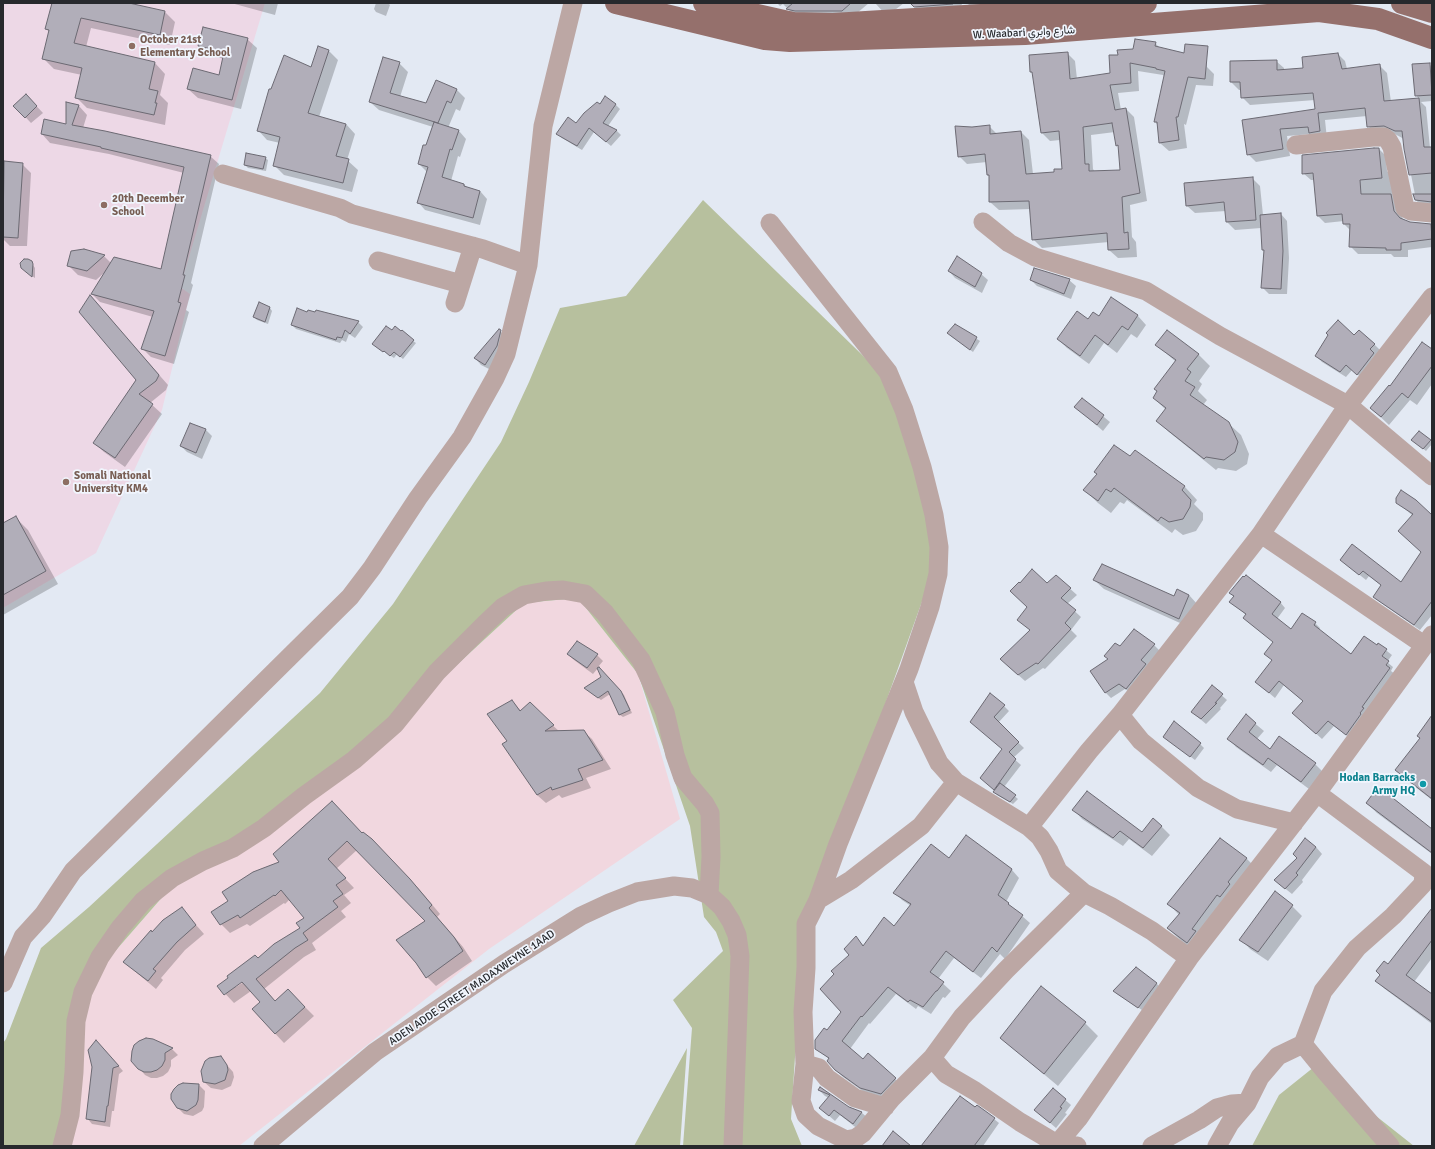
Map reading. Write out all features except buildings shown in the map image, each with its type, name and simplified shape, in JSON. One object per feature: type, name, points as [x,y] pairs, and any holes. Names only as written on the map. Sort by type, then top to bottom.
[{"type":"main road","name":"W. Waabari شارع وابري","points":[[616,3],[765,39],[790,41],[1025,34],[1319,11],[1378,19],[1432,38]]},
{"type":"main road","name":"W. Waabari شارع وابري","points":[[704,3],[793,22],[833,24],[1063,10],[1146,3]]},
{"type":"main road","points":[[1402,3],[1432,12]]},
{"type":"street","points":[[3,983],[23,937],[42,915],[73,871],[350,597],[372,568],[418,498],[462,437],[495,378],[506,354],[528,265],[543,126],[573,3]]},
{"type":"street","points":[[1296,145],[1373,136],[1384,137],[1388,140],[1392,147],[1405,208],[1411,211],[1432,213]]},
{"type":"street","points":[[223,174],[340,208],[352,214],[473,246],[528,265]]},
{"type":"street","points":[[983,222],[1009,243],[1035,257],[1146,291],[1220,336],[1348,405],[1432,476]]},
{"type":"street","points":[[770,223],[888,372],[904,410],[922,467],[934,515],[939,547],[938,574],[930,607],[904,682],[838,844],[818,900],[806,924],[806,968],[803,1012],[805,1064],[801,1101],[806,1116],[818,1126],[846,1140],[856,1138],[863,1133],[892,1098],[932,1058],[962,1017],[1006,970],[1084,893]]},
{"type":"street","points":[[455,303],[473,246]]},
{"type":"street","points":[[378,262],[461,284]]},
{"type":"street","points":[[1029,827],[1089,751],[1120,715],[1261,534],[1348,405],[1432,297]]},
{"type":"street","points":[[1057,1144],[1078,1119],[1189,958],[1294,823],[1428,640],[1261,534]]},
{"type":"street","points":[[62,1146],[70,1115],[74,1072],[76,1021],[83,992],[100,957],[120,928],[143,902],[172,878],[203,861],[233,848],[264,828],[304,796],[354,760],[395,724],[438,672],[485,624],[503,607],[524,595],[563,590],[585,594],[605,614],[641,660],[665,712],[675,755],[683,778],[705,804],[710,813],[711,857],[709,895]]},
{"type":"street","points":[[904,682],[914,712],[939,763],[956,782],[1029,827],[1040,837],[1058,870],[1084,893],[1110,906],[1152,931],[1189,958]]},
{"type":"street","points":[[1120,715],[1141,741],[1198,788],[1237,810],[1294,823]]},
{"type":"street","points":[[818,900],[851,880],[921,826],[956,782]]},
{"type":"street","points":[[1217,1146],[1230,1123],[1247,1103],[1260,1077],[1278,1056],[1303,1044],[1322,991],[1357,948],[1393,916],[1422,884],[1424,873],[1316,793]]},
{"type":"street","name":"ADEN ADDE STREET MADAXWEYNE 1AAD","points":[[263,1146],[375,1052],[504,964],[581,916],[609,903],[637,892],[674,886],[692,888],[709,895],[722,907],[731,921],[737,935],[740,956],[733,1146]]},
{"type":"street","points":[[1303,1044],[1390,1146]]},
{"type":"street","points":[[932,1058],[946,1074],[975,1091],[1020,1122],[1057,1144],[1077,1146]]},
{"type":"street","points":[[805,1064],[819,1068],[827,1078],[855,1098],[885,1107]]},
{"type":"street","points":[[1152,1146],[1199,1120],[1217,1108],[1232,1104],[1247,1103]]},
{"type":"shaded area","points":[[3,3],[265,3],[180,287],[190,294],[162,410],[96,553],[3,608]]},
{"type":"shaded area","points":[[578,598],[638,674],[680,819],[489,949],[239,1146],[62,1146],[90,980],[179,878],[447,674],[524,603]]},
{"type":"green space","points":[[703,200],[890,382],[938,557],[803,933],[791,1119],[802,1146],[683,1146],[692,1028],[673,1000],[723,951],[716,932],[704,917],[690,826],[638,674],[578,598],[524,603],[337,778],[179,878],[90,980],[62,1146],[3,1146],[3,1043],[6,1039],[41,948],[89,907],[320,693],[393,604],[501,442],[529,382],[560,308],[626,296]]},
{"type":"green space","points":[[687,1048],[680,1146],[634,1146]]},
{"type":"green space","points":[[1314,1067],[1414,1146],[1252,1146],[1279,1095]]},
{"type":"place","name":"October 21st Elementary School","points":[[132,46]]},
{"type":"place","name":"20th December School","points":[[104,205]]},
{"type":"place","name":"Somali National University KM4","points":[[66,482]]},
{"type":"place","name":"Hodan Barracks Army HQ","points":[[1423,784]]}]
